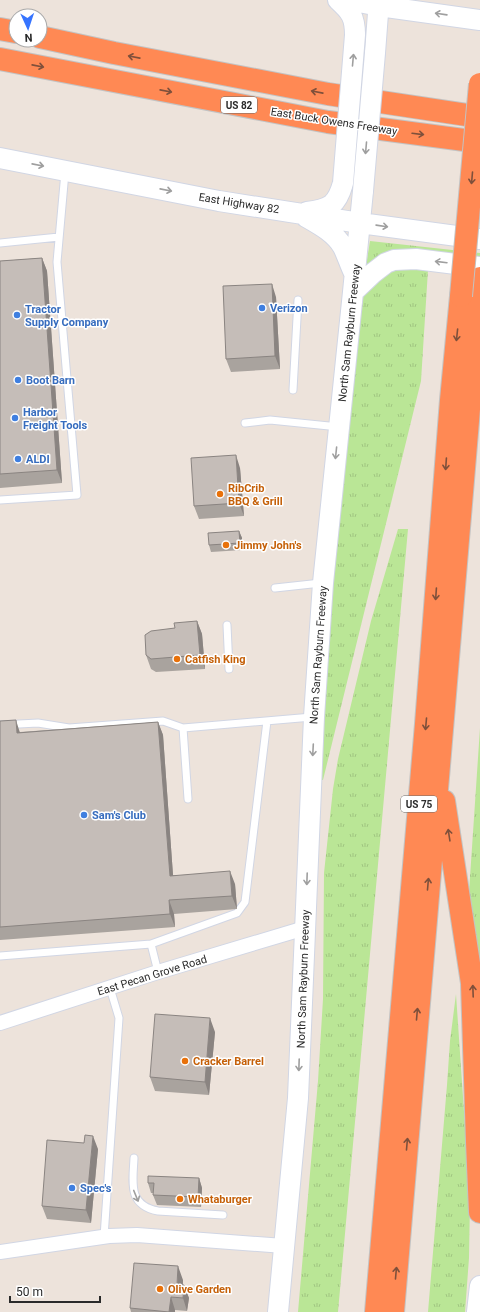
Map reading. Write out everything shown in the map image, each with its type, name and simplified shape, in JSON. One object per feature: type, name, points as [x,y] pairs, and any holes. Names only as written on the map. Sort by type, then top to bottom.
[{"type":"highway","name":"US 82","points":[[48,40],[328,94],[480,117]]},
{"type":"highway","name":"East Buck Owens Freeway","points":[[0,59],[328,122],[480,142]]},
{"type":"highway","name":"US 75","points":[[393,1312],[438,766],[473,291],[480,84]]},
{"type":"highway","name":"US 75","points":[[376,1312],[426,731],[451,400],[473,291]]},
{"type":"highway","points":[[438,766],[472,983],[480,1212]]},
{"type":"main road","points":[[300,213],[321,210],[329,207],[336,200],[343,183],[355,24],[353,16],[338,0]]},
{"type":"main road","points":[[349,0],[379,3],[480,20]]},
{"type":"main road","name":"North Sam Rayburn Freeway","points":[[278,1312],[298,1098],[314,717],[323,583],[360,223],[379,3]]},
{"type":"main road","name":"East Highway 82","points":[[0,158],[219,201],[360,223],[480,239]]},
{"type":"main road","points":[[300,213],[324,228],[334,236],[343,247],[354,283],[365,279],[380,267],[394,260],[416,258],[480,267]]},
{"type":"main road","points":[[477,1312],[480,1286]]},
{"type":"street","name":"East Pecan Grove Road","points":[[0,1023],[158,972],[305,928]]},
{"type":"street","points":[[0,1252],[104,1237],[137,1235],[284,1246]]},
{"type":"lane","points":[[0,500],[77,495],[57,262],[66,170]]},
{"type":"lane","points":[[0,243],[59,237]]},
{"type":"lane","points":[[293,390],[298,300]]},
{"type":"lane","points":[[245,423],[270,420],[339,427]]},
{"type":"lane","points":[[275,588],[323,583]]},
{"type":"lane","points":[[227,625],[229,669]]},
{"type":"lane","points":[[0,725],[38,722],[69,728],[163,721],[182,728],[314,717]]},
{"type":"lane","points":[[0,956],[151,944],[237,913],[245,902],[268,721]]},
{"type":"lane","points":[[182,728],[188,799]]},
{"type":"lane","points":[[151,944],[158,972]]},
{"type":"lane","points":[[104,1237],[119,1018],[110,988]]},
{"type":"lane","points":[[134,1158],[134,1196],[140,1205],[148,1209],[158,1211],[222,1215]]},
{"type":"green space","points":[[370,241],[480,253],[480,265],[365,272]]},
{"type":"green space","points":[[407,268],[428,270],[421,381],[323,780],[319,780],[338,517],[358,310],[370,286],[376,280],[389,272]]},
{"type":"green space","points":[[398,529],[408,529],[338,1312],[298,1312],[318,1081],[323,999],[324,873],[333,789],[338,759],[371,621]]},
{"type":"green space","points":[[480,728],[480,1174],[468,907]]},
{"type":"green space","points":[[456,994],[470,1200],[469,1258],[465,1312],[428,1312],[450,1041]]},
{"type":"building","points":[[42,258],[57,470],[0,474],[0,261]]},
{"type":"building","points":[[272,284],[275,356],[226,359],[223,286]]},
{"type":"building","name":"RibCrib BBQ & Grill","points":[[236,455],[239,503],[194,506],[191,458]]},
{"type":"building","points":[[239,531],[240,543],[209,545],[208,533]]},
{"type":"building","points":[[197,621],[200,655],[151,659],[146,655],[145,635],[151,631],[175,628],[174,623]]},
{"type":"building","name":"Sam's Club","points":[[16,720],[17,733],[158,722],[170,876],[230,871],[232,896],[169,900],[170,914],[0,927],[0,721]]},
{"type":"building","name":"Cracker Barrel","points":[[155,1014],[210,1018],[205,1082],[150,1077]]},
{"type":"building","name":"Spec's","points":[[85,1135],[93,1136],[86,1210],[42,1206],[47,1140],[84,1143]]},
{"type":"building","points":[[148,1176],[199,1178],[198,1197],[153,1195],[154,1183],[148,1183]]},
{"type":"building","name":"Olive Garden","points":[[134,1263],[178,1266],[177,1285],[184,1285],[183,1298],[171,1297],[169,1312],[130,1308]]},
{"type":"place","name":"Verizon","points":[[262,308]]},
{"type":"place","name":"Tractor Supply Company","points":[[17,315]]},
{"type":"place","name":"Boot Barn","points":[[18,380]]},
{"type":"place","name":"Harbor Freight Tools","points":[[15,418]]},
{"type":"place","name":"ALDI","points":[[18,459]]},
{"type":"place","name":"RibCrib BBQ & Grill","points":[[220,494]]},
{"type":"place","name":"Jimmy John's","points":[[226,545]]},
{"type":"place","name":"Catfish King","points":[[177,659]]},
{"type":"place","name":"Sam's Club","points":[[84,815]]},
{"type":"place","name":"Cracker Barrel","points":[[185,1061]]},
{"type":"place","name":"Spec's","points":[[72,1188]]},
{"type":"place","name":"Whataburger","points":[[180,1199]]},
{"type":"place","name":"Olive Garden","points":[[160,1289]]}]
